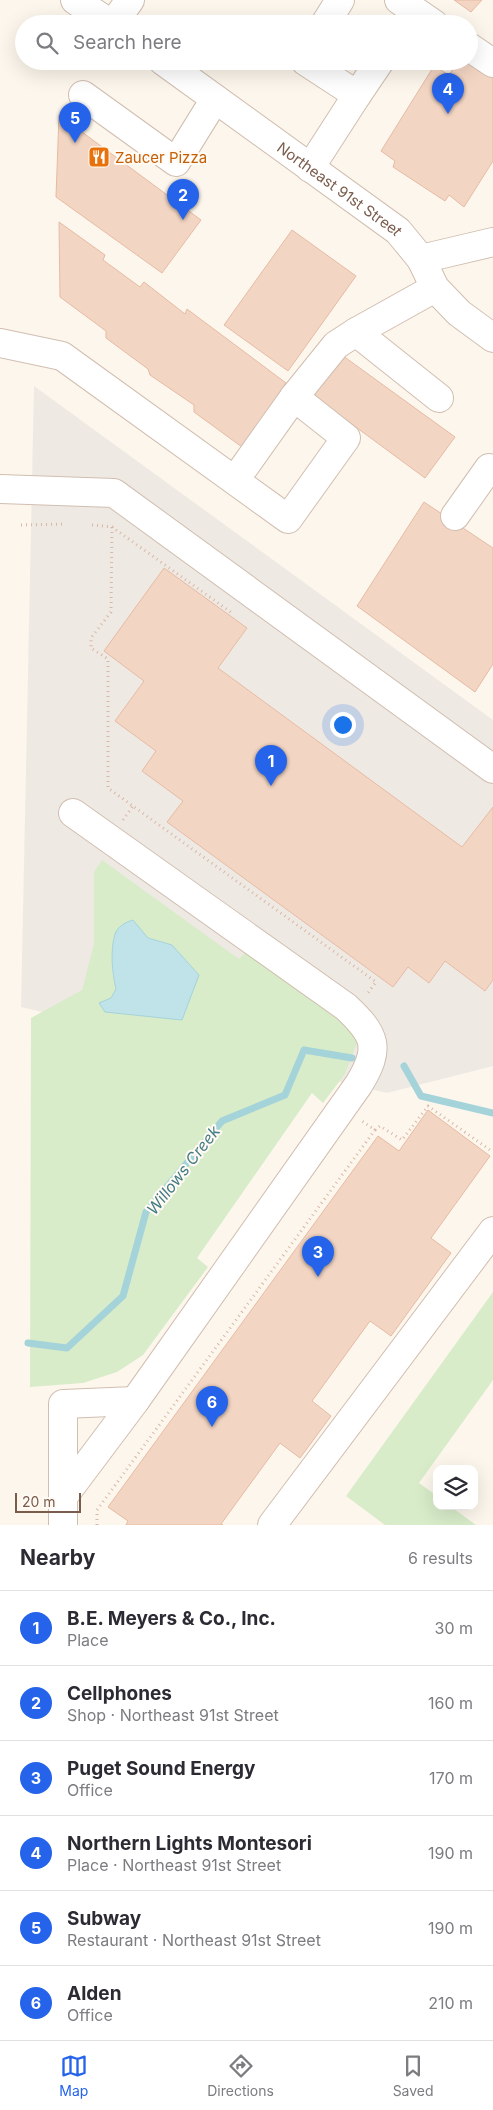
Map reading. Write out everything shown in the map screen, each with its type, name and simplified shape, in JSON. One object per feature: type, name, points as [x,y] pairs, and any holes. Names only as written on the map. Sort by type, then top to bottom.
[{"type":"street","points":[[76,0],[98,15]]},
{"type":"street","points":[[119,15],[130,0]]},
{"type":"street","points":[[331,15],[340,0]]},
{"type":"street","points":[[478,53],[493,63]]},
{"type":"street","name":"Northeast 91st Street","points":[[175,70],[398,232],[422,258],[435,288],[459,313],[493,338]]},
{"type":"street","points":[[319,70],[357,95]]},
{"type":"street","points":[[310,168],[374,70]]},
{"type":"street","points":[[83,95],[176,162],[214,99]]},
{"type":"street","points":[[422,258],[493,242]]},
{"type":"street","points":[[235,480],[294,397],[336,345],[435,288]]},
{"type":"street","points":[[356,332],[439,398]]},
{"type":"street","points":[[0,343],[62,356],[288,519],[346,438],[294,397]]},
{"type":"street","points":[[455,516],[489,468],[493,470]]},
{"type":"street","points":[[0,489],[114,493],[493,769]]},
{"type":"street","points":[[63,1497],[135,1401],[359,1084],[368,1069],[373,1054],[372,1039],[364,1024],[346,1007],[73,813]]},
{"type":"street","points":[[272,1525],[493,1231]]},
{"type":"street","points":[[63,1525],[63,1404],[135,1401]]},
{"type":"path","points":[[21,525],[64,524]]},
{"type":"path","points":[[92,525],[112,527],[232,613]]},
{"type":"path","points":[[112,527],[111,612],[91,638],[91,648],[108,659],[108,788],[376,982],[364,998]]},
{"type":"path","points":[[121,823],[132,806]]},
{"type":"path","points":[[97,1525],[97,1510],[375,1130],[380,1126],[402,1140],[428,1106],[493,1152]]},
{"type":"path","points":[[356,1117],[375,1130]]},
{"type":"shaded area","points":[[34,386],[493,720],[493,1066],[387,1093],[21,1007]]},
{"type":"green space","points":[[102,860],[239,959],[248,949],[350,1025],[357,1043],[345,1074],[323,1103],[312,1093],[197,1258],[208,1267],[143,1355],[117,1372],[83,1383],[30,1387],[31,1018],[82,990],[94,944],[94,872]],"holes":[[[148,938],[172,945],[199,975],[111,998],[116,989],[112,970]]]},
{"type":"green space","points":[[493,1292],[493,1380],[419,1483],[433,1493],[433,1510],[455,1510],[476,1525],[385,1525],[346,1496]]},
{"type":"water","points":[[133,920],[148,938],[172,945],[199,975],[182,1020],[105,1012],[99,1003],[111,998],[116,989],[112,961],[112,947],[115,934],[122,925]]},
{"type":"building","points":[[454,0],[482,0],[471,12]]},
{"type":"building","points":[[478,68],[493,78],[493,161],[464,207],[449,195],[445,201],[393,167],[395,161],[381,151],[432,70],[441,70],[449,75],[452,70],[478,70]]},
{"type":"building","points":[[59,115],[201,220],[162,273],[56,197]]},
{"type":"building","points":[[59,222],[105,255],[103,260],[140,287],[144,282],[185,314],[187,309],[286,383],[283,387],[286,389],[242,447],[194,412],[194,405],[150,375],[148,369],[106,338],[106,331],[60,297]]},
{"type":"building","points":[[292,230],[356,276],[288,371],[224,325]]},
{"type":"building","points":[[339,353],[455,437],[425,478],[311,394]]},
{"type":"building","points":[[424,502],[493,548],[493,664],[475,692],[357,606]]},
{"type":"building","points":[[164,568],[247,628],[218,668],[462,847],[493,807],[493,980],[485,991],[445,961],[429,983],[408,967],[393,987],[167,822],[183,801],[142,771],[156,751],[115,721],[144,681],[104,651]]},
{"type":"building","points":[[428,1110],[490,1156],[431,1238],[451,1253],[391,1336],[370,1321],[312,1401],[331,1416],[300,1458],[280,1443],[221,1524],[223,1525],[126,1525],[128,1521],[108,1507],[378,1136],[399,1151]]},
{"type":"waterway","name":"Willows Creek","points":[[28,1343],[67,1348],[123,1296],[146,1212],[222,1121],[285,1095],[304,1050],[352,1058]]},
{"type":"waterway","name":"Willows Creek","points":[[404,1066],[421,1096],[493,1113]]},
{"type":"place","name":"Northern Lights Montesori","points":[[448,114]]},
{"type":"place","name":"Subway","points":[[75,143]]},
{"type":"place","name":"Zaucer Pizza","points":[[99,157]]},
{"type":"place","name":"Cellphones","points":[[183,220]]},
{"type":"place","name":"B.E. Meyers & Co., Inc.","points":[[271,786]]},
{"type":"place","name":"Puget Sound Energy","points":[[318,1277]]},
{"type":"place","name":"Alden","points":[[212,1427]]}]
